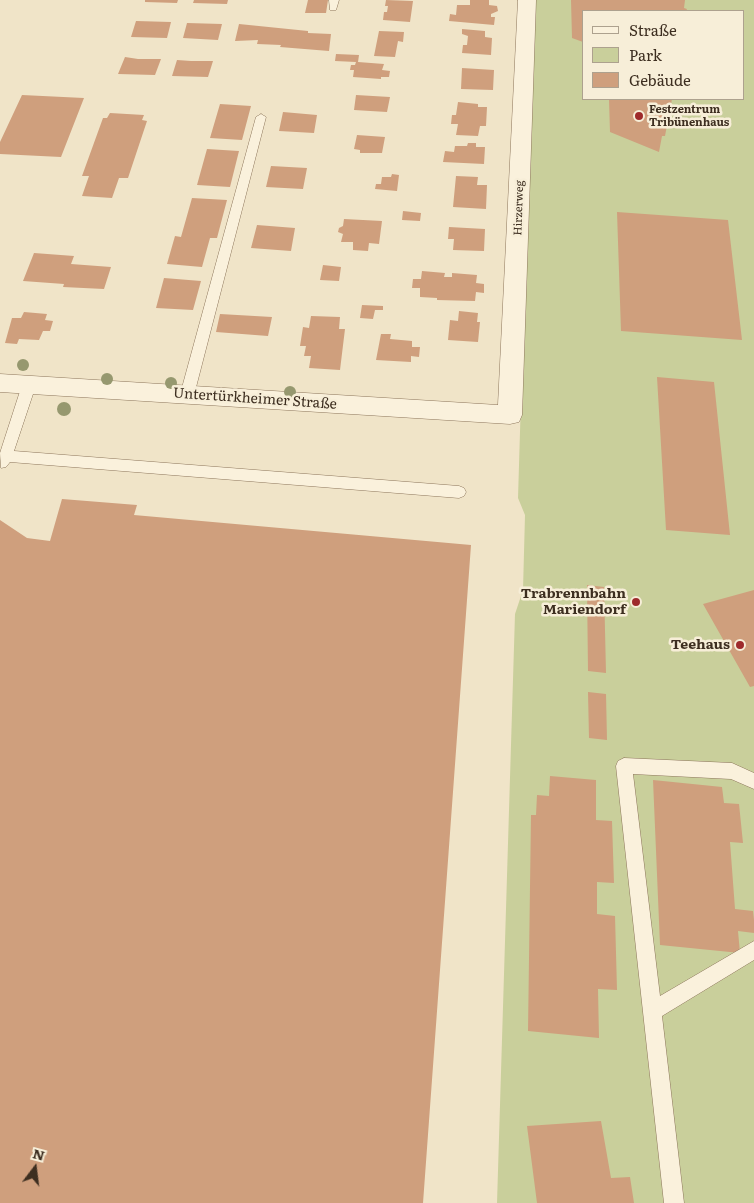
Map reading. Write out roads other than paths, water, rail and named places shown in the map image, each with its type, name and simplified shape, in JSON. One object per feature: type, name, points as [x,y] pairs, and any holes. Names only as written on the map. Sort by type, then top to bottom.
[{"type":"street","name":"Hirzerweg","points":[[510,415],[527,0]]},
{"type":"street","name":"Untertürkheimer Straße","points":[[0,383],[510,415]]},
{"type":"lane","points":[[187,395],[261,117]]},
{"type":"lane","points":[[29,385],[3,460],[459,492]]},
{"type":"lane","points":[[674,1203],[624,766],[732,772],[754,781]]},
{"type":"lane","points":[[652,1011],[754,950]]},
{"type":"place","name":"Festzentrum Tribünenhaus","points":[[639,116]]},
{"type":"place","name":"Trabrennbahn Mariendorf","points":[[636,602]]},
{"type":"place","name":"Teehaus","points":[[740,645]]}]
